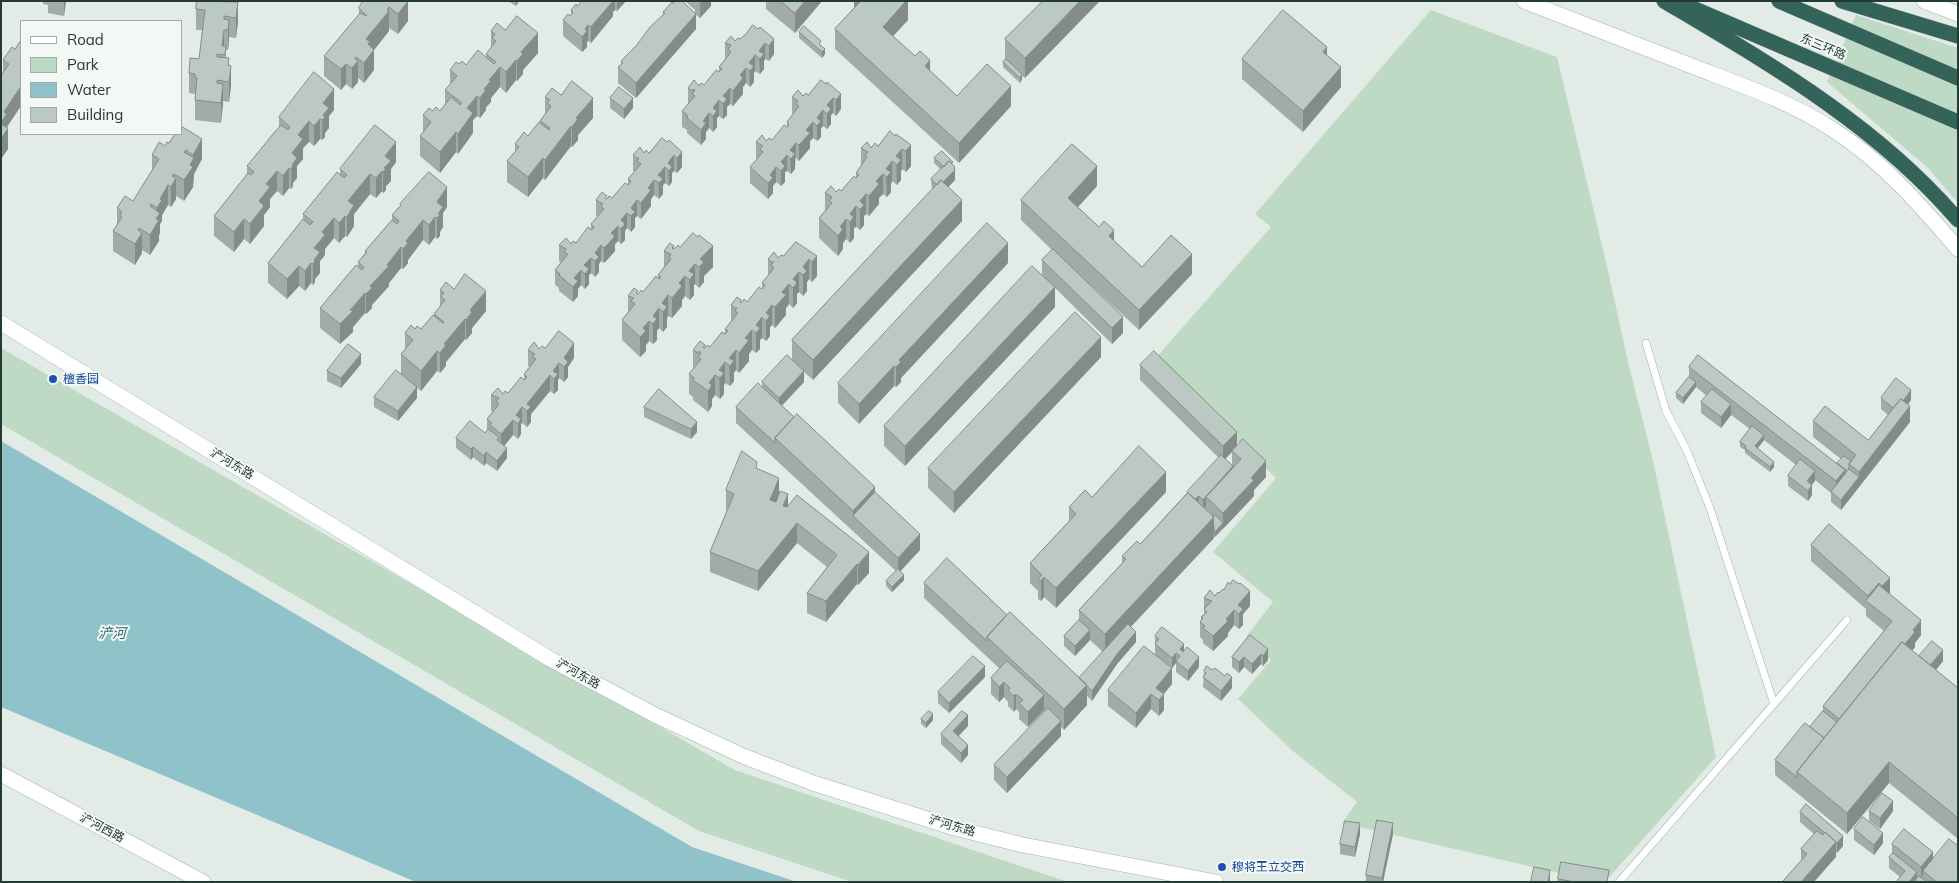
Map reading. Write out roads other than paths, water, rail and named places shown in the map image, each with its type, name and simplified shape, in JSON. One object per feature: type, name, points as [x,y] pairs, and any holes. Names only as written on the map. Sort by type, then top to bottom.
[{"type":"highway","points":[[1664,1],[1773,66],[1856,123],[1928,187],[1958,220]]},
{"type":"highway","name":"东三环路","points":[[1676,1],[1958,122]]},
{"type":"highway","name":"东三环路","points":[[1779,1],[1958,78]]},
{"type":"highway","points":[[1842,1],[1958,36]]},
{"type":"street","points":[[1524,1],[1724,78],[1807,114],[1840,134],[1872,159],[1919,203],[1958,249]]},
{"type":"street","points":[[1924,1],[1958,14]]},
{"type":"street","name":"浐河东路","points":[[1,323],[550,658],[655,715],[743,756],[813,783],[955,828],[1023,845],[1216,882]]},
{"type":"street","name":"浐河西路","points":[[1,774],[203,882]]},
{"type":"lane","points":[[1646,343],[1666,411],[1687,451],[1710,508],[1774,704]]},
{"type":"lane","points":[[1619,882],[1847,620]]},
{"type":"water","name":"浐河","points":[[1,441],[692,847],[797,882],[416,882],[1,707]]},
{"type":"place","name":"檀香园","points":[[53,379]]},
{"type":"place","name":"穆将王立交西","points":[[1222,867]]}]
